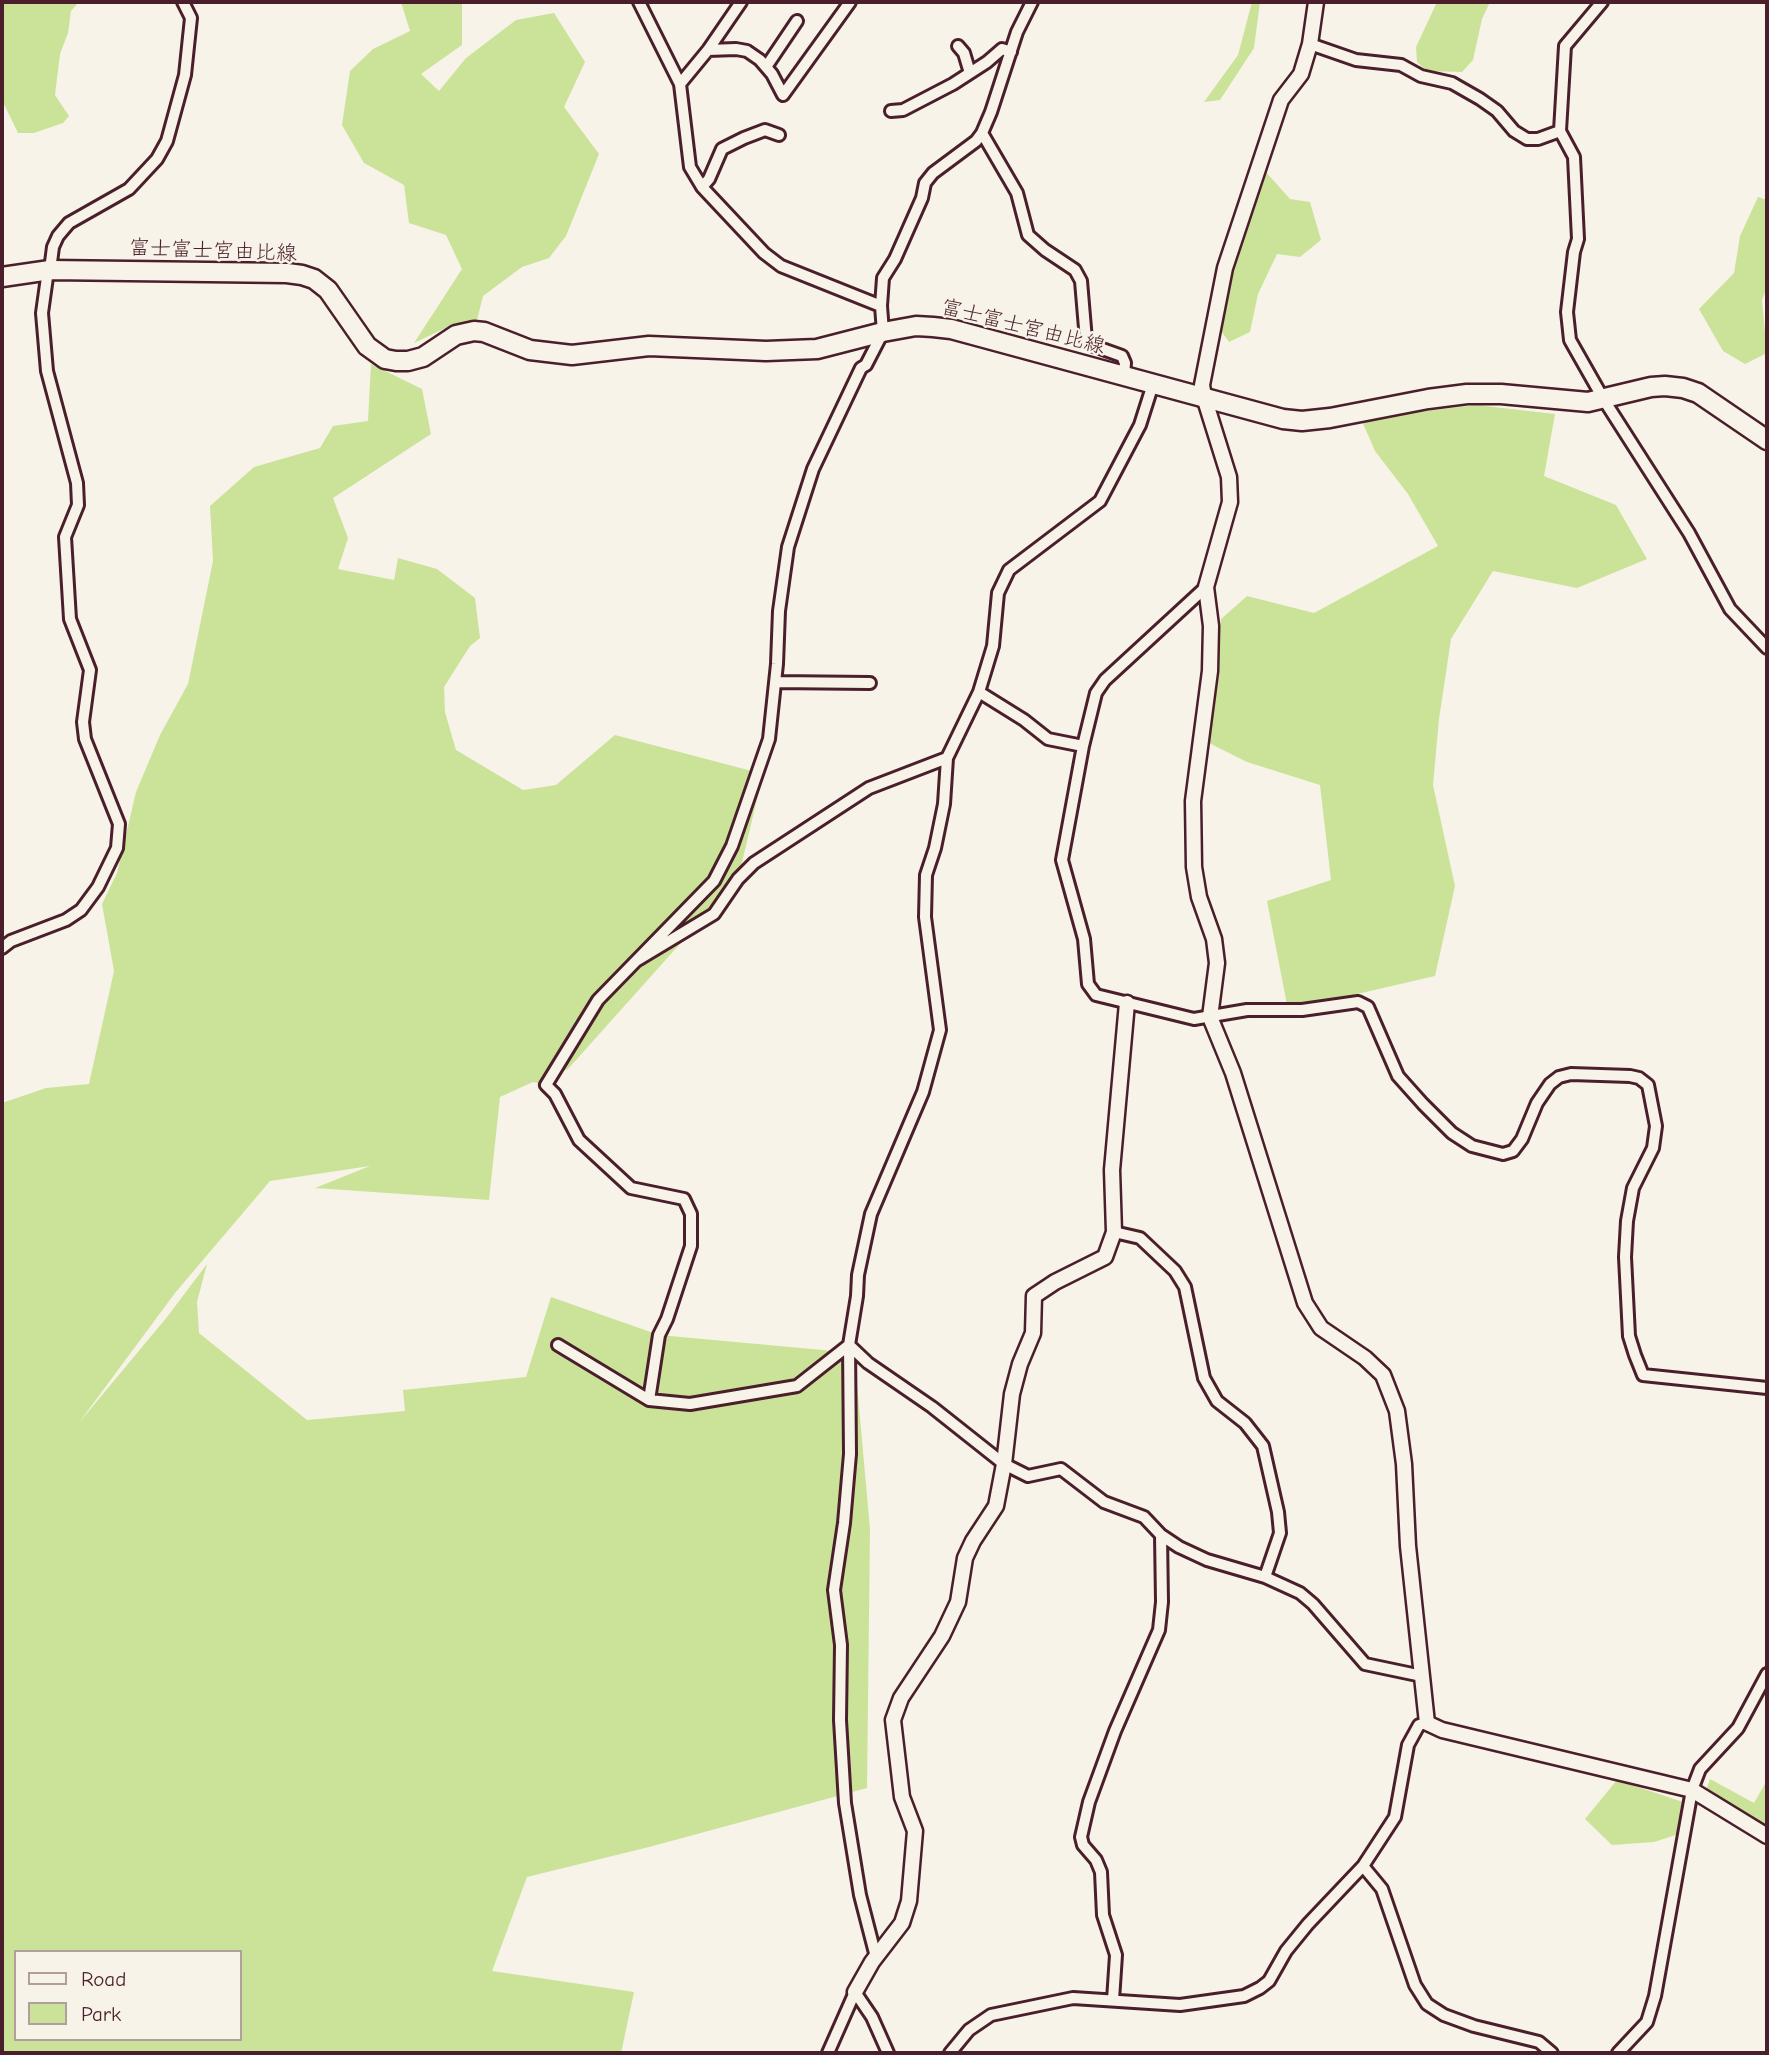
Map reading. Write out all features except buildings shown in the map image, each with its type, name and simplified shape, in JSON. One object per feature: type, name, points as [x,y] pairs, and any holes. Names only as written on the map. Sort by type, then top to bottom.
[{"type":"main road","name":"富士富士宮由比線","points":[[2,277],[49,270],[302,275],[314,279],[328,290],[367,346],[385,359],[396,361],[423,357],[456,335],[474,331],[484,332],[530,350],[572,355],[649,346],[766,351],[817,349],[916,326],[951,329],[1283,419],[1302,421],[1329,418],[1467,394],[1501,394],[1588,402],[1651,387],[1683,388],[1698,393],[1767,440]]},
{"type":"street","points":[[2,948],[11,941],[66,920],[81,910],[99,887],[117,848],[119,824],[85,739],[83,722],[90,670],[71,619],[65,537],[78,505],[77,483],[47,371],[42,313],[53,247],[63,230],[69,223],[129,189],[156,159],[167,141],[185,75],[191,18],[183,2]]},
{"type":"street","points":[[639,2],[680,84],[690,167],[702,187],[764,253],[781,266],[881,306]]},
{"type":"street","points":[[680,84],[708,50],[741,2]]},
{"type":"street","points":[[708,50],[747,51],[772,74],[783,95],[850,2]]},
{"type":"street","points":[[649,1400],[659,1335],[667,1319],[691,1245],[691,1214],[684,1199],[631,1188],[579,1140],[555,1094],[545,1086],[598,1000],[714,881],[732,846],[769,739],[779,611],[788,547],[813,469],[861,368],[866,365],[883,332],[883,278],[895,259],[922,198],[925,183],[933,173],[976,141],[982,133],[1017,32],[1032,2]]},
{"type":"street","points":[[1316,2],[1310,44],[1301,74],[1281,100],[1225,268],[1202,385],[1229,477],[1230,502],[1206,587],[1211,626],[1210,671],[1192,801],[1194,867],[1197,887],[1214,939],[1217,963],[1210,1017],[1233,1073],[1305,1303],[1321,1328],[1365,1358],[1383,1375],[1397,1411],[1427,1723]]},
{"type":"street","points":[[1602,2],[1565,46],[1560,131],[1574,158],[1578,239],[1570,286],[1570,340],[1604,400],[1689,533],[1730,609],[1767,648]]},
{"type":"street","points":[[766,67],[797,21]]},
{"type":"street","points":[[1310,44],[1356,60],[1401,65],[1421,76],[1452,83],[1488,105],[1514,131],[1527,139],[1538,139],[1560,131]]},
{"type":"street","points":[[958,46],[964,53],[971,73]]},
{"type":"street","points":[[891,111],[903,110],[971,73],[1002,49],[1011,52]]},
{"type":"street","points":[[702,187],[709,179],[722,149],[765,131],[779,135]]},
{"type":"street","points":[[982,133],[1017,192],[1028,236],[1076,270],[1081,281],[1086,340],[1094,346],[1122,356],[1125,363],[1124,376]]},
{"type":"street","points":[[876,1957],[860,1895],[845,1803],[839,1720],[841,1645],[834,1590],[844,1523],[850,1454],[849,1345],[858,1275],[871,1213],[923,1092],[940,1030],[925,917],[926,875],[944,804],[947,758],[979,692],[993,646],[998,593],[1009,570],[1100,501],[1140,425],[1153,384]]},
{"type":"street","points":[[1206,587],[1105,680],[1096,693],[1083,746],[1062,860],[1084,939],[1088,984],[1096,995],[1194,1019],[1247,1010],[1302,1010],[1358,1002],[1368,1007],[1398,1076],[1423,1104],[1452,1133],[1472,1146],[1503,1154],[1513,1151],[1522,1139],[1537,1103],[1550,1084],[1559,1077],[1571,1074],[1630,1076],[1639,1079],[1648,1085],[1656,1126],[1653,1148],[1633,1188],[1627,1221],[1625,1257],[1629,1336],[1643,1375],[1767,1388]]},
{"type":"street","points":[[775,682],[870,683]]},
{"type":"street","points":[[979,692],[1024,720],[1048,739],[1083,746]]},
{"type":"street","points":[[636,961],[714,914],[754,863],[869,788],[947,758]]},
{"type":"street","points":[[828,2053],[855,1992],[876,1957],[902,1923],[909,1901],[915,1830],[902,1797],[893,1720],[901,1698],[942,1636],[958,1602],[965,1558],[996,1506],[1012,1394],[1032,1334],[1034,1296],[1055,1282],[1105,1257],[1114,1232],[1112,1170],[1127,1003]]},
{"type":"street","points":[[1114,1232],[1140,1238],[1175,1271],[1185,1287],[1204,1378],[1217,1401],[1245,1423],[1263,1446],[1280,1533],[1265,1577]]},
{"type":"street","points":[[558,1345],[649,1400],[690,1404],[797,1386],[849,1345]]},
{"type":"street","points":[[849,1345],[868,1363],[932,1407],[1004,1464],[1028,1476],[1061,1469],[1104,1502],[1144,1517],[1161,1535],[1179,1547],[1207,1560],[1265,1577],[1300,1593],[1364,1664],[1422,1676]]},
{"type":"street","points":[[1113,2000],[1116,1955],[1104,1915],[1101,1872],[1096,1860],[1083,1846],[1082,1837],[1089,1802],[1115,1731],[1159,1630],[1161,1535]]},
{"type":"street","points":[[1618,2053],[1647,2022],[1655,1996],[1692,1790],[1700,1769],[1738,1728],[1767,1674]]},
{"type":"street","points":[[950,2053],[969,2030],[991,2015],[1073,1998],[1180,2005],[1244,1996],[1260,1988],[1269,1981],[1286,1951],[1308,1924],[1363,1866],[1395,1817],[1408,1745],[1419,1726],[1427,1723],[1442,1730],[1692,1790],[1767,1836]]},
{"type":"street","points":[[1363,1866],[1382,1889],[1415,1986],[1427,2004],[1474,2026],[1539,2042],[1552,2053]]},
{"type":"street","points":[[855,1992],[872,2017],[888,2053]]},
{"type":"green space","points":[[2,2],[79,2],[71,11],[68,33],[60,54],[55,95],[69,116],[63,123],[34,133],[18,133],[2,100]]},
{"type":"green space","points":[[401,2],[462,2],[462,45],[421,74],[439,91],[466,58],[516,20],[554,13],[585,62],[564,107],[599,154],[566,236],[549,258],[522,267],[483,296],[477,320],[450,326],[414,343],[462,269],[446,235],[409,223],[404,185],[364,163],[342,125],[350,71],[373,49],[410,31]]},
{"type":"green space","points":[[1252,2],[1260,2],[1254,48],[1220,100],[1204,102],[1238,55]]},
{"type":"green space","points":[[1437,2],[1490,2],[1482,19],[1473,60],[1462,72],[1427,71],[1417,62],[1416,47]]},
{"type":"green space","points":[[1265,171],[1290,199],[1310,202],[1321,240],[1300,257],[1277,254],[1258,294],[1250,332],[1229,342],[1219,328],[1234,259]]},
{"type":"green space","points":[[1758,197],[1767,200],[1767,288],[1762,300],[1767,353],[1745,364],[1723,351],[1699,309],[1734,273],[1740,236]]},
{"type":"green space","points":[[371,364],[422,389],[431,434],[333,498],[348,538],[338,569],[394,580],[398,558],[437,569],[475,598],[480,638],[470,646],[444,687],[445,712],[456,750],[523,790],[556,785],[615,735],[763,774],[738,879],[568,1069],[553,1075],[546,1085],[533,1082],[500,1097],[489,1200],[315,1188],[370,1166],[270,1181],[175,1293],[78,1424],[167,1317],[207,1264],[197,1302],[199,1333],[307,1420],[405,1411],[403,1390],[526,1377],[551,1297],[659,1335],[834,1351],[849,1345],[855,1362],[870,1529],[867,1788],[527,1877],[492,1971],[634,1992],[621,2053],[2,2053],[2,1103],[46,1088],[89,1084],[114,971],[102,904],[117,873],[136,792],[160,735],[188,684],[213,561],[210,506],[254,467],[320,448],[333,426],[368,421]]},
{"type":"green space","points":[[1476,405],[1555,414],[1544,476],[1616,505],[1647,559],[1577,588],[1493,571],[1451,639],[1439,719],[1433,785],[1455,886],[1435,976],[1288,1010],[1267,901],[1331,880],[1320,785],[1247,762],[1209,743],[1221,619],[1247,596],[1314,613],[1438,546],[1408,494],[1375,451],[1361,419]]},
{"type":"green space","points":[[1710,1779],[1754,1803],[1767,1780],[1767,1828],[1706,1791]]},
{"type":"green space","points":[[1617,1780],[1695,1806],[1691,1830],[1654,1842],[1612,1845],[1585,1819]]}]
